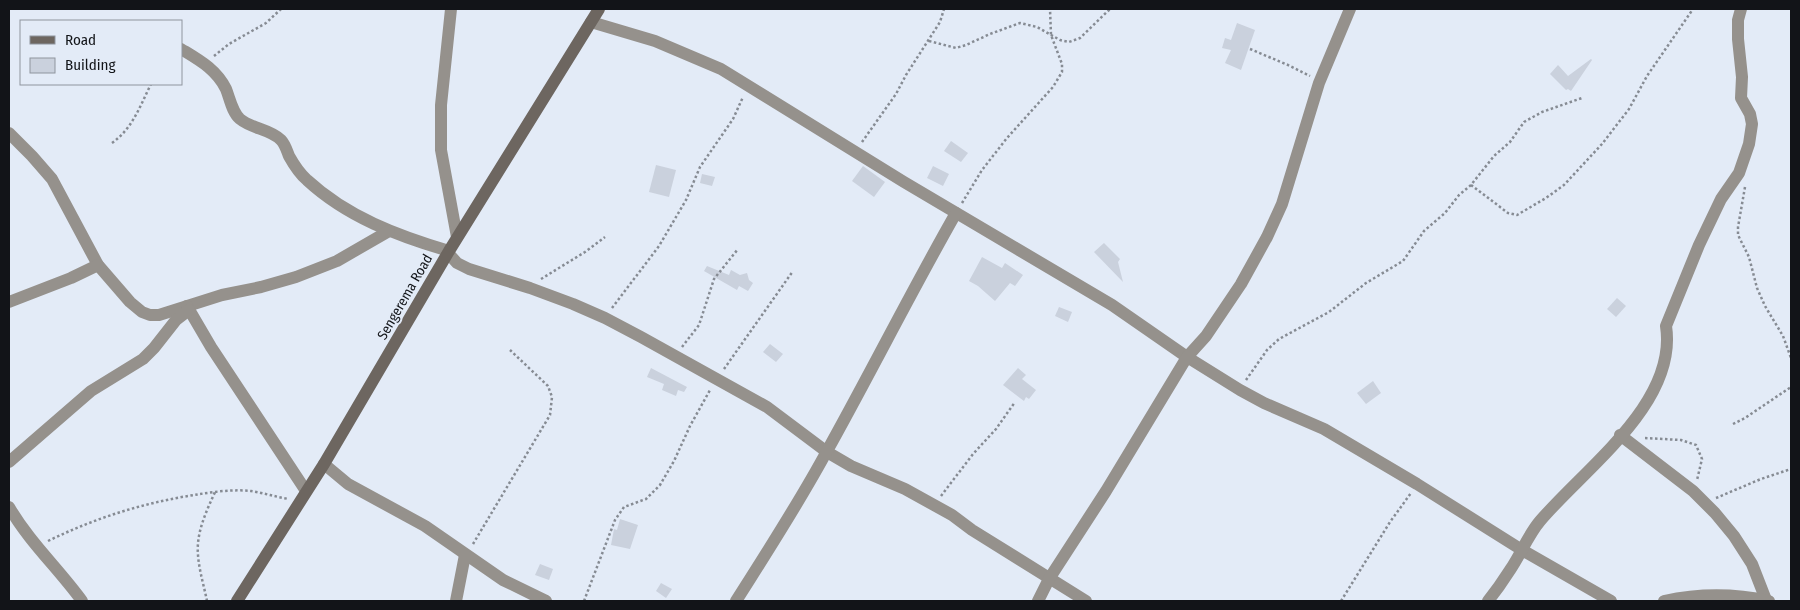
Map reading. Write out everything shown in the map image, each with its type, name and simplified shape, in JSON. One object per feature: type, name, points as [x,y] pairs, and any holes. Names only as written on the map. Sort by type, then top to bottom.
[{"type":"main road","name":"Sengerema Road","points":[[237,601],[324,464],[457,237],[600,9]]},
{"type":"street","points":[[450,9],[441,106],[441,150],[457,237]]},
{"type":"street","points":[[1038,601],[1049,579],[1187,357],[1206,336],[1241,284],[1267,237],[1282,204],[1319,82],[1350,9]]},
{"type":"street","points":[[1488,601],[1538,523],[1564,494],[1623,437],[1660,378],[1666,359],[1668,338],[1666,326],[1715,211],[1739,173],[1745,159],[1752,124],[1750,114],[1741,98],[1742,77],[1738,20],[1741,9]]},
{"type":"street","points":[[591,22],[655,41],[721,69],[855,152],[1112,306],[1240,390],[1264,403],[1324,429],[1417,484],[1522,550],[1611,601]]},
{"type":"street","points":[[182,50],[205,63],[220,78],[235,113],[245,122],[281,140],[298,171],[307,180],[352,212],[388,231],[448,252],[457,263],[469,269],[530,288],[605,318],[767,407],[827,452],[850,466],[906,489],[952,515],[972,530],[1086,601]]},
{"type":"street","points":[[9,133],[52,179],[98,265],[130,302],[142,312],[150,315],[159,315],[188,308],[222,295],[296,277],[337,261],[388,231]]},
{"type":"street","points":[[736,601],[774,542],[827,452],[956,213]]},
{"type":"street","points":[[9,302],[71,278],[98,265]]},
{"type":"street","points":[[9,462],[91,391],[143,359],[188,308]]},
{"type":"street","points":[[188,308],[303,497]]},
{"type":"street","points":[[1623,437],[1693,491],[1706,504],[1734,536],[1752,564],[1767,601],[1709,594],[1685,596],[1664,601]]},
{"type":"street","points":[[324,464],[348,484],[424,526],[503,580],[546,601]]},
{"type":"street","points":[[9,507],[27,536],[66,579],[82,601]]},
{"type":"street","points":[[456,601],[465,555]]},
{"type":"path","points":[[205,63],[229,44],[266,23],[281,9]]},
{"type":"path","points":[[855,152],[896,94],[910,68],[929,41],[940,22],[944,9]]},
{"type":"path","points":[[956,213],[982,170],[1007,138],[1054,87],[1062,72],[1062,64],[1051,34],[1050,9]]},
{"type":"path","points":[[929,41],[956,48],[1020,23],[1037,27],[1060,40],[1069,42],[1080,38],[1110,9]]},
{"type":"path","points":[[1471,185],[1508,213],[1517,215],[1564,185],[1602,144],[1629,110],[1648,76],[1692,9]]},
{"type":"path","points":[[1250,49],[1288,65],[1319,82]]},
{"type":"path","points":[[112,143],[127,130],[151,85]]},
{"type":"path","points":[[605,318],[659,246],[686,200],[700,167],[733,119],[749,85]]},
{"type":"path","points":[[1240,390],[1267,350],[1278,339],[1330,312],[1366,283],[1403,261],[1424,231],[1471,185],[1494,156],[1510,142],[1524,122],[1542,112],[1582,98]]},
{"type":"path","points":[[1745,183],[1738,235],[1749,257],[1757,288],[1765,306],[1783,336],[1791,358]]},
{"type":"path","points":[[530,288],[555,269],[605,238]]},
{"type":"path","points":[[674,355],[699,325],[714,279],[738,249]]},
{"type":"path","points":[[584,601],[615,520],[624,507],[646,499],[660,484],[674,461],[690,426],[716,379],[793,271]]},
{"type":"path","points":[[465,555],[477,539],[517,468],[550,416],[552,397],[548,386],[510,350]]},
{"type":"path","points":[[1733,424],[1746,418],[1791,387]]},
{"type":"path","points":[[933,505],[950,487],[973,454],[996,429],[1015,402]]},
{"type":"path","points":[[1623,437],[1681,440],[1696,445],[1702,459],[1700,472],[1693,491]]},
{"type":"path","points":[[1706,504],[1728,492],[1791,469]]},
{"type":"path","points":[[1342,601],[1390,522],[1417,484]]},
{"type":"path","points":[[36,547],[81,524],[129,508],[180,497],[215,491],[250,491],[303,497]]},
{"type":"path","points":[[207,601],[198,556],[198,543],[202,525],[215,491]]},
{"type":"building","points":[[1237,23],[1255,30],[1241,70],[1225,63],[1231,50],[1222,48],[1225,38],[1231,40]]},
{"type":"building","points":[[1591,59],[1571,91],[1566,90],[1550,74],[1558,65],[1568,76]]},
{"type":"building","points":[[951,141],[968,153],[961,162],[944,151]]},
{"type":"building","points":[[656,165],[676,170],[669,197],[649,192]]},
{"type":"building","points":[[863,166],[885,182],[874,197],[852,181]]},
{"type":"building","points":[[933,166],[949,174],[943,186],[927,178]]},
{"type":"building","points":[[702,174],[715,177],[712,186],[700,183]]},
{"type":"building","points":[[1104,243],[1120,259],[1118,262],[1123,282],[1094,252]]},
{"type":"building","points":[[982,257],[1002,268],[1005,263],[1023,275],[1015,286],[1010,283],[995,301],[978,286],[969,281]]},
{"type":"building","points":[[707,266],[729,275],[731,270],[740,275],[747,273],[749,280],[753,283],[748,291],[739,286],[737,290],[704,271]]},
{"type":"building","points":[[1617,298],[1626,306],[1616,317],[1607,309]]},
{"type":"building","points":[[1059,307],[1072,312],[1068,322],[1055,316]]},
{"type":"building","points":[[770,344],[783,354],[776,362],[763,352]]},
{"type":"building","points":[[651,368],[687,387],[684,392],[678,390],[676,396],[662,390],[664,384],[647,377]]},
{"type":"building","points":[[1018,368],[1026,375],[1022,379],[1036,390],[1029,399],[1026,397],[1024,401],[1003,385]]},
{"type":"building","points":[[1373,381],[1381,393],[1366,404],[1357,393]]},
{"type":"building","points":[[620,519],[638,525],[630,549],[611,545],[614,529],[617,530]]},
{"type":"building","points":[[540,564],[553,569],[549,580],[535,575]]},
{"type":"building","points":[[661,583],[672,589],[666,598],[656,591]]}]
